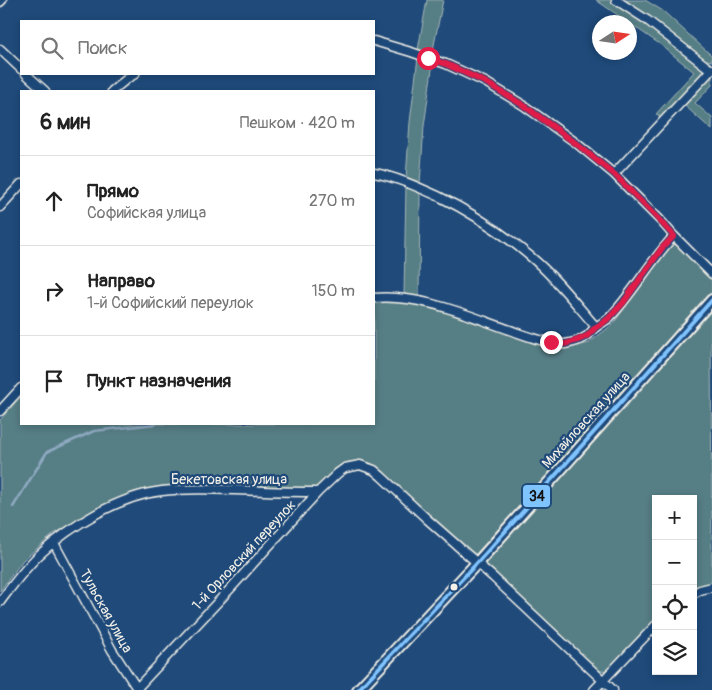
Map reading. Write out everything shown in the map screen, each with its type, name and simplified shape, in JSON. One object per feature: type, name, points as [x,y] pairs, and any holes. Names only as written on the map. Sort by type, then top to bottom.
[{"type":"street","points":[[614,174],[712,70],[647,20],[616,0]]},
{"type":"street","points":[[375,41],[446,64],[485,82],[523,105],[614,174],[712,274]]},
{"type":"street","points":[[0,49],[20,68]]},
{"type":"street","points":[[27,75],[44,90]]},
{"type":"street","points":[[113,90],[133,75]]},
{"type":"street","points":[[375,173],[421,188],[450,202],[491,226],[531,257],[558,283],[596,327]]},
{"type":"street","points":[[0,206],[20,185]]},
{"type":"street","points":[[375,298],[390,296],[438,306],[551,342],[565,344],[587,336],[609,318],[623,303],[662,248],[674,236]]},
{"type":"street","name":"Михайловская улица","points":[[358,690],[477,563],[712,300]]},
{"type":"street","points":[[0,411],[20,389]]},
{"type":"street","name":"1-й Орловский переулок","points":[[137,689],[318,492],[338,473],[346,468],[360,465],[374,470],[603,681]]},
{"type":"street","name":"Бекетовская улица","points":[[0,602],[24,570],[40,554],[70,530],[118,503],[135,496],[162,491],[206,489],[318,492]]},
{"type":"street","name":"Тульская улица","points":[[54,543],[112,650],[137,689]]},
{"type":"street","points":[[697,592],[712,587]]},
{"type":"street","points":[[594,690],[652,629]]},
{"type":"street","points":[[603,681],[613,690]]},
{"type":"street","points":[[603,681],[616,690]]},
{"type":"green space","points":[[427,0],[443,0],[432,55],[418,50]]},
{"type":"green space","points":[[596,0],[610,0],[631,15],[618,15]]},
{"type":"green space","points":[[623,0],[645,0],[663,11],[712,56],[712,61],[702,59]]},
{"type":"green space","points":[[637,19],[702,67],[703,71],[701,77],[662,118],[656,114],[694,72],[637,28]]},
{"type":"green space","points":[[418,57],[433,62],[424,126],[420,183],[406,178],[410,122]]},
{"type":"green space","points":[[712,75],[712,85],[695,103],[712,118],[712,130],[684,105]]},
{"type":"green space","points":[[406,184],[420,191],[419,299],[404,296]]},
{"type":"green space","points":[[673,244],[680,246],[711,278],[712,292],[476,554],[471,553],[371,463],[363,461],[348,462],[319,488],[220,486],[219,484],[163,486],[148,489],[110,503],[54,534],[23,560],[0,591],[0,420],[20,397],[20,425],[375,425],[375,303],[403,301],[463,317],[561,350],[589,343],[613,324]]},
{"type":"green space","points":[[711,309],[712,582],[697,588],[697,495],[652,495],[652,622],[611,667],[603,671],[597,671],[488,568],[485,562],[487,557]]},
{"type":"waterway","points":[[13,507],[47,452],[94,431],[147,425]]},
{"type":"transit line","name":"34","points":[[358,690],[477,563],[712,300]]},
{"type":"route","points":[[428,58],[485,82],[523,105],[614,174],[674,236],[662,248],[623,303],[609,318],[587,336],[578,340],[565,344],[551,342]]}]
